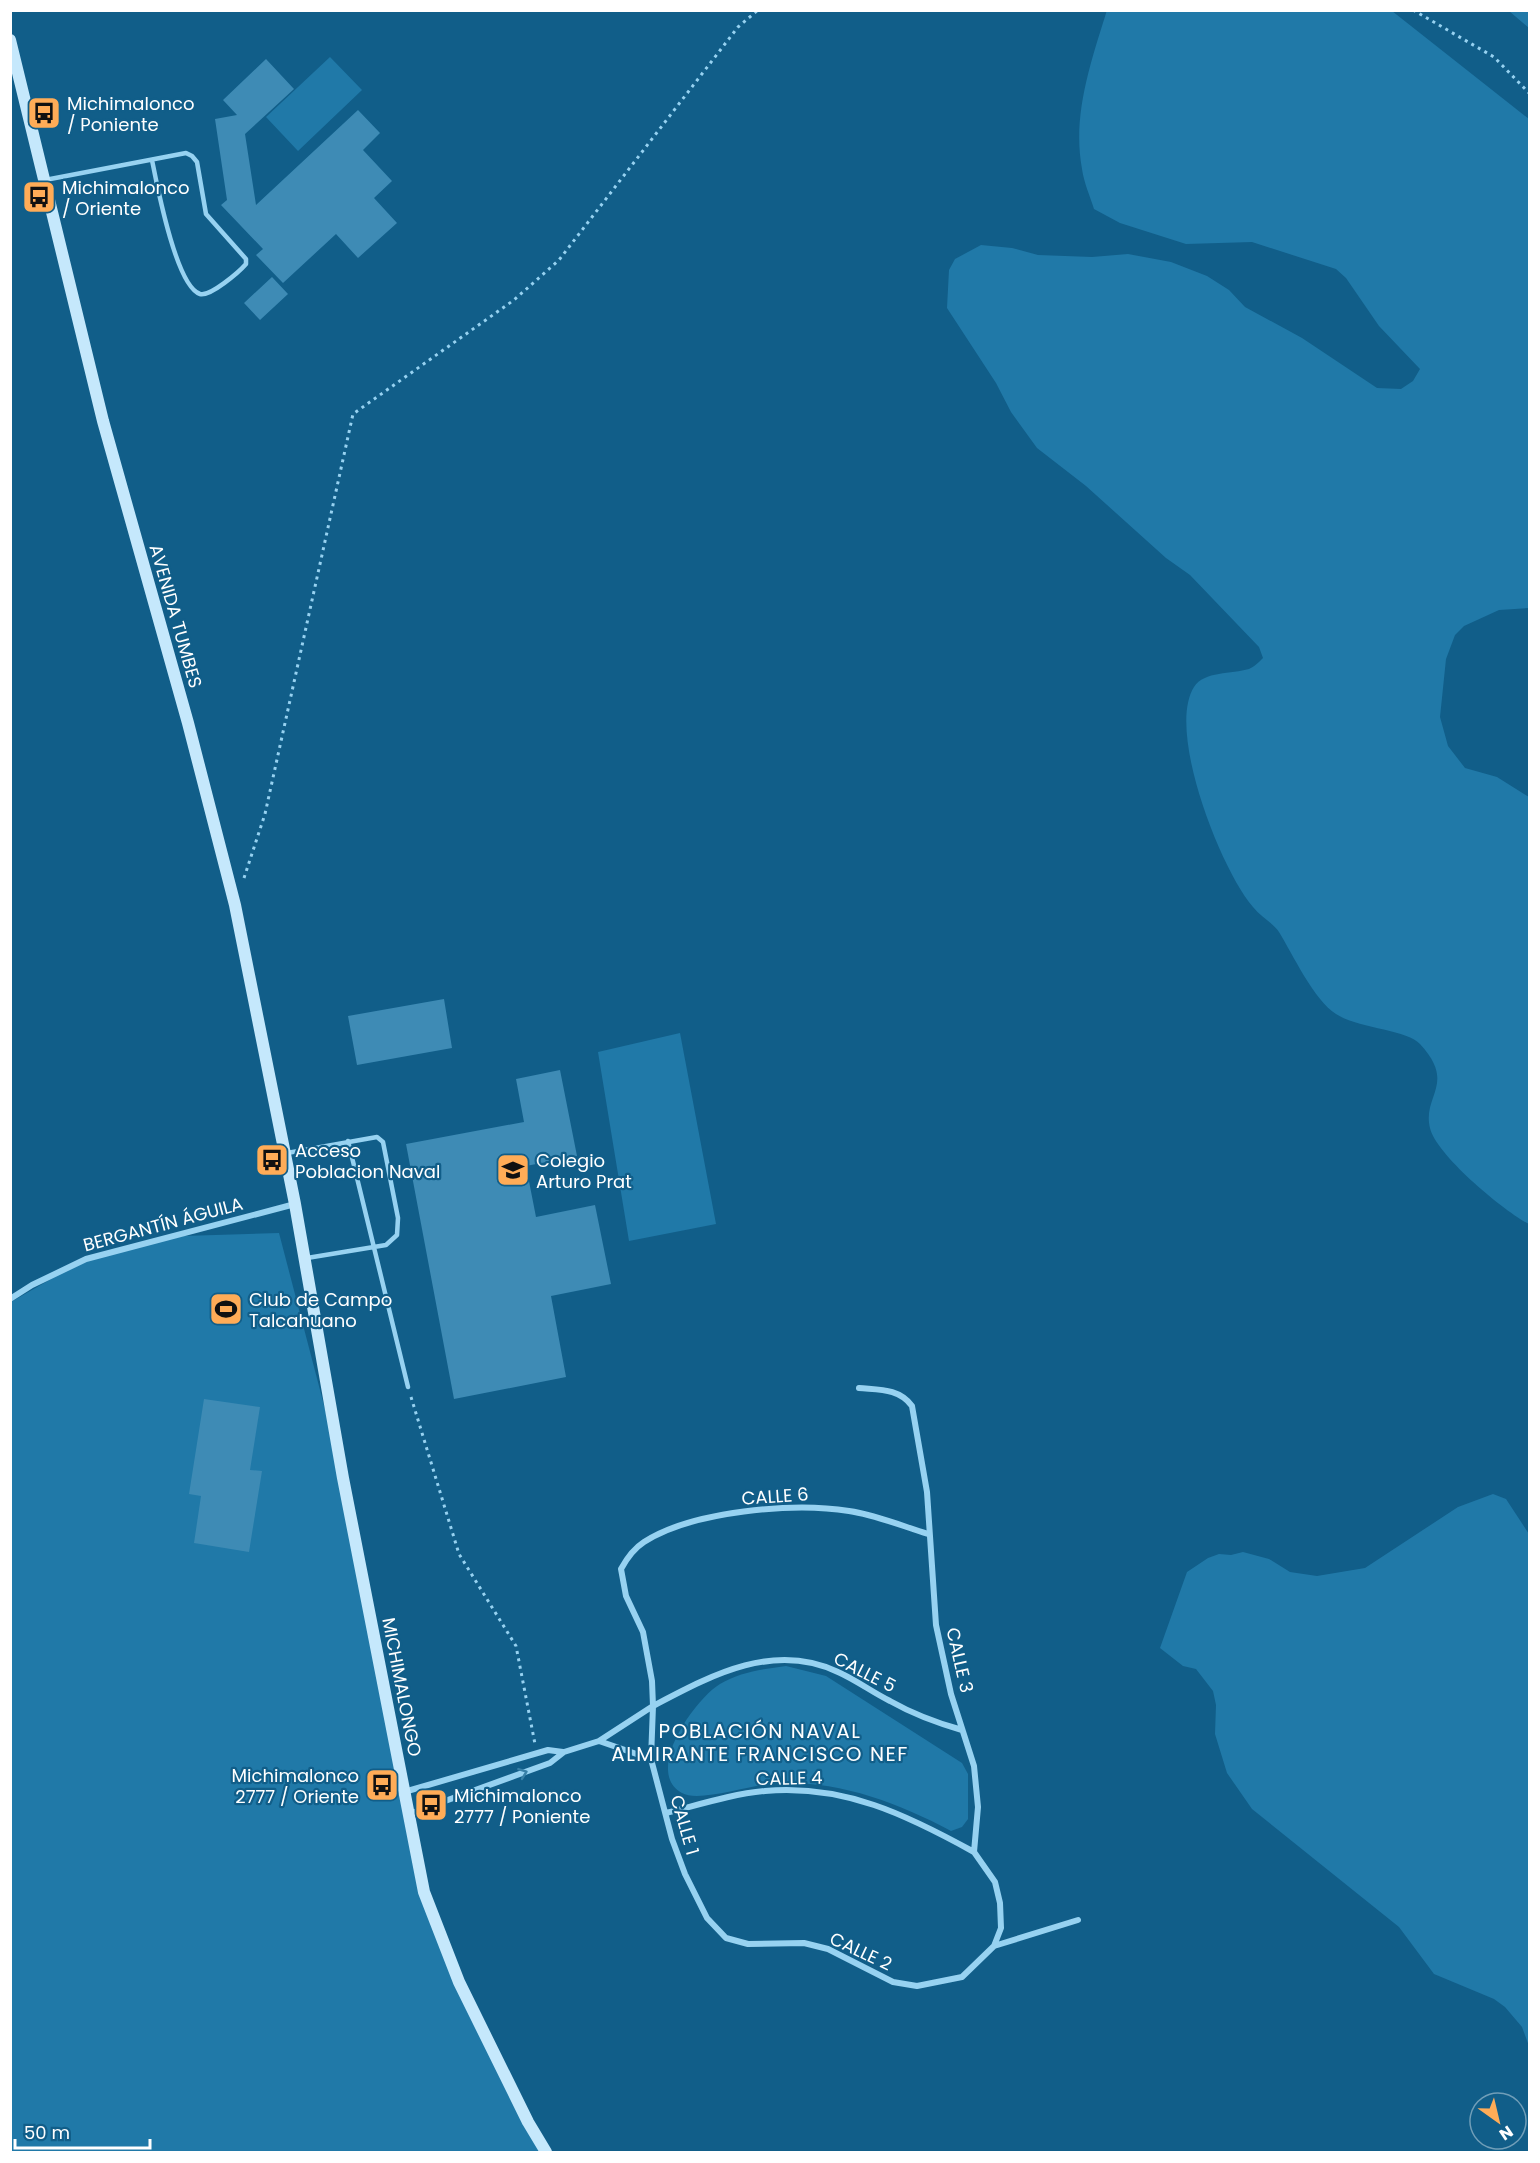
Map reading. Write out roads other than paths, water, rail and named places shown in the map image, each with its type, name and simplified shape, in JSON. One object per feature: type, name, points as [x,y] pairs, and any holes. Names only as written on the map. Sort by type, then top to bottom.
[{"type":"main road","name":"AVENIDA TUMBES","points":[[10,40],[103,421],[188,723],[235,905],[295,1204]]},
{"type":"main road","name":"MICHIMALONGO","points":[[295,1204],[426,1900],[459,1982],[528,2122],[546,2152]]},
{"type":"street","name":"BERGANTÍN ÁGUILA","points":[[10,1299],[32,1285],[86,1259],[295,1204]]},
{"type":"street","name":"CALLE 3","points":[[859,1388],[893,1392],[905,1397],[912,1406],[927,1492],[928,1534],[936,1625],[951,1694],[974,1766],[978,1807],[974,1852]]},
{"type":"street","name":"CALLE 6","points":[[630,1553],[644,1541],[680,1525],[771,1509],[811,1506],[850,1511],[928,1534]]},
{"type":"street","name":"CALLE 1","points":[[630,1553],[621,1569],[626,1596],[643,1632],[652,1681],[651,1759],[672,1839],[685,1874],[707,1918],[726,1938]]},
{"type":"street","name":"CALLE 5","points":[[653,1707],[726,1670],[760,1661],[790,1659],[814,1663],[838,1672],[920,1716],[962,1730]]},
{"type":"street","points":[[408,1814],[550,1763],[564,1752],[599,1741],[653,1707]]},
{"type":"street","points":[[599,1741],[651,1759]]},
{"type":"street","points":[[404,1792],[548,1750],[564,1752]]},
{"type":"street","name":"CALLE 4","points":[[666,1813],[765,1791],[831,1793],[862,1799],[930,1828],[974,1852]]},
{"type":"street","points":[[974,1852],[995,1882],[1000,1903],[1001,1928],[994,1946]]},
{"type":"street","points":[[994,1946],[1078,1920]]},
{"type":"street","name":"CALLE 2","points":[[726,1938],[748,1944],[804,1943],[828,1949],[893,1982],[917,1986],[962,1977],[994,1946]]},
{"type":"lane","points":[[45,180],[186,153],[192,156],[197,162],[206,214],[246,259],[246,264],[239,271],[207,294],[200,294],[187,282],[169,236],[152,160]]},
{"type":"lane","points":[[285,1153],[369,1136],[377,1137],[383,1142],[398,1218],[397,1235],[386,1245],[304,1258]]},
{"type":"lane","points":[[348,1141],[408,1387]]},
{"type":"place","name":"Michimalonco / Poniente","points":[[44,113]]},
{"type":"place","name":"Michimalonco / Oriente","points":[[39,197]]},
{"type":"place","name":"Acceso Poblacion Naval","points":[[272,1160]]},
{"type":"place","name":"Colegio Arturo Prat","points":[[513,1170]]},
{"type":"place","name":"Club de Campo Talcahuano","points":[[226,1309]]},
{"type":"place","name":"Michimalonco 2777 / Oriente","points":[[382,1785]]},
{"type":"place","name":"Michimalonco 2777 / Poniente","points":[[431,1805]]},
{"type":"district","name":"POBLACIÓN NAVAL ALMIRANTE FRANCISCO NEF","points":[[760,1742]]}]
